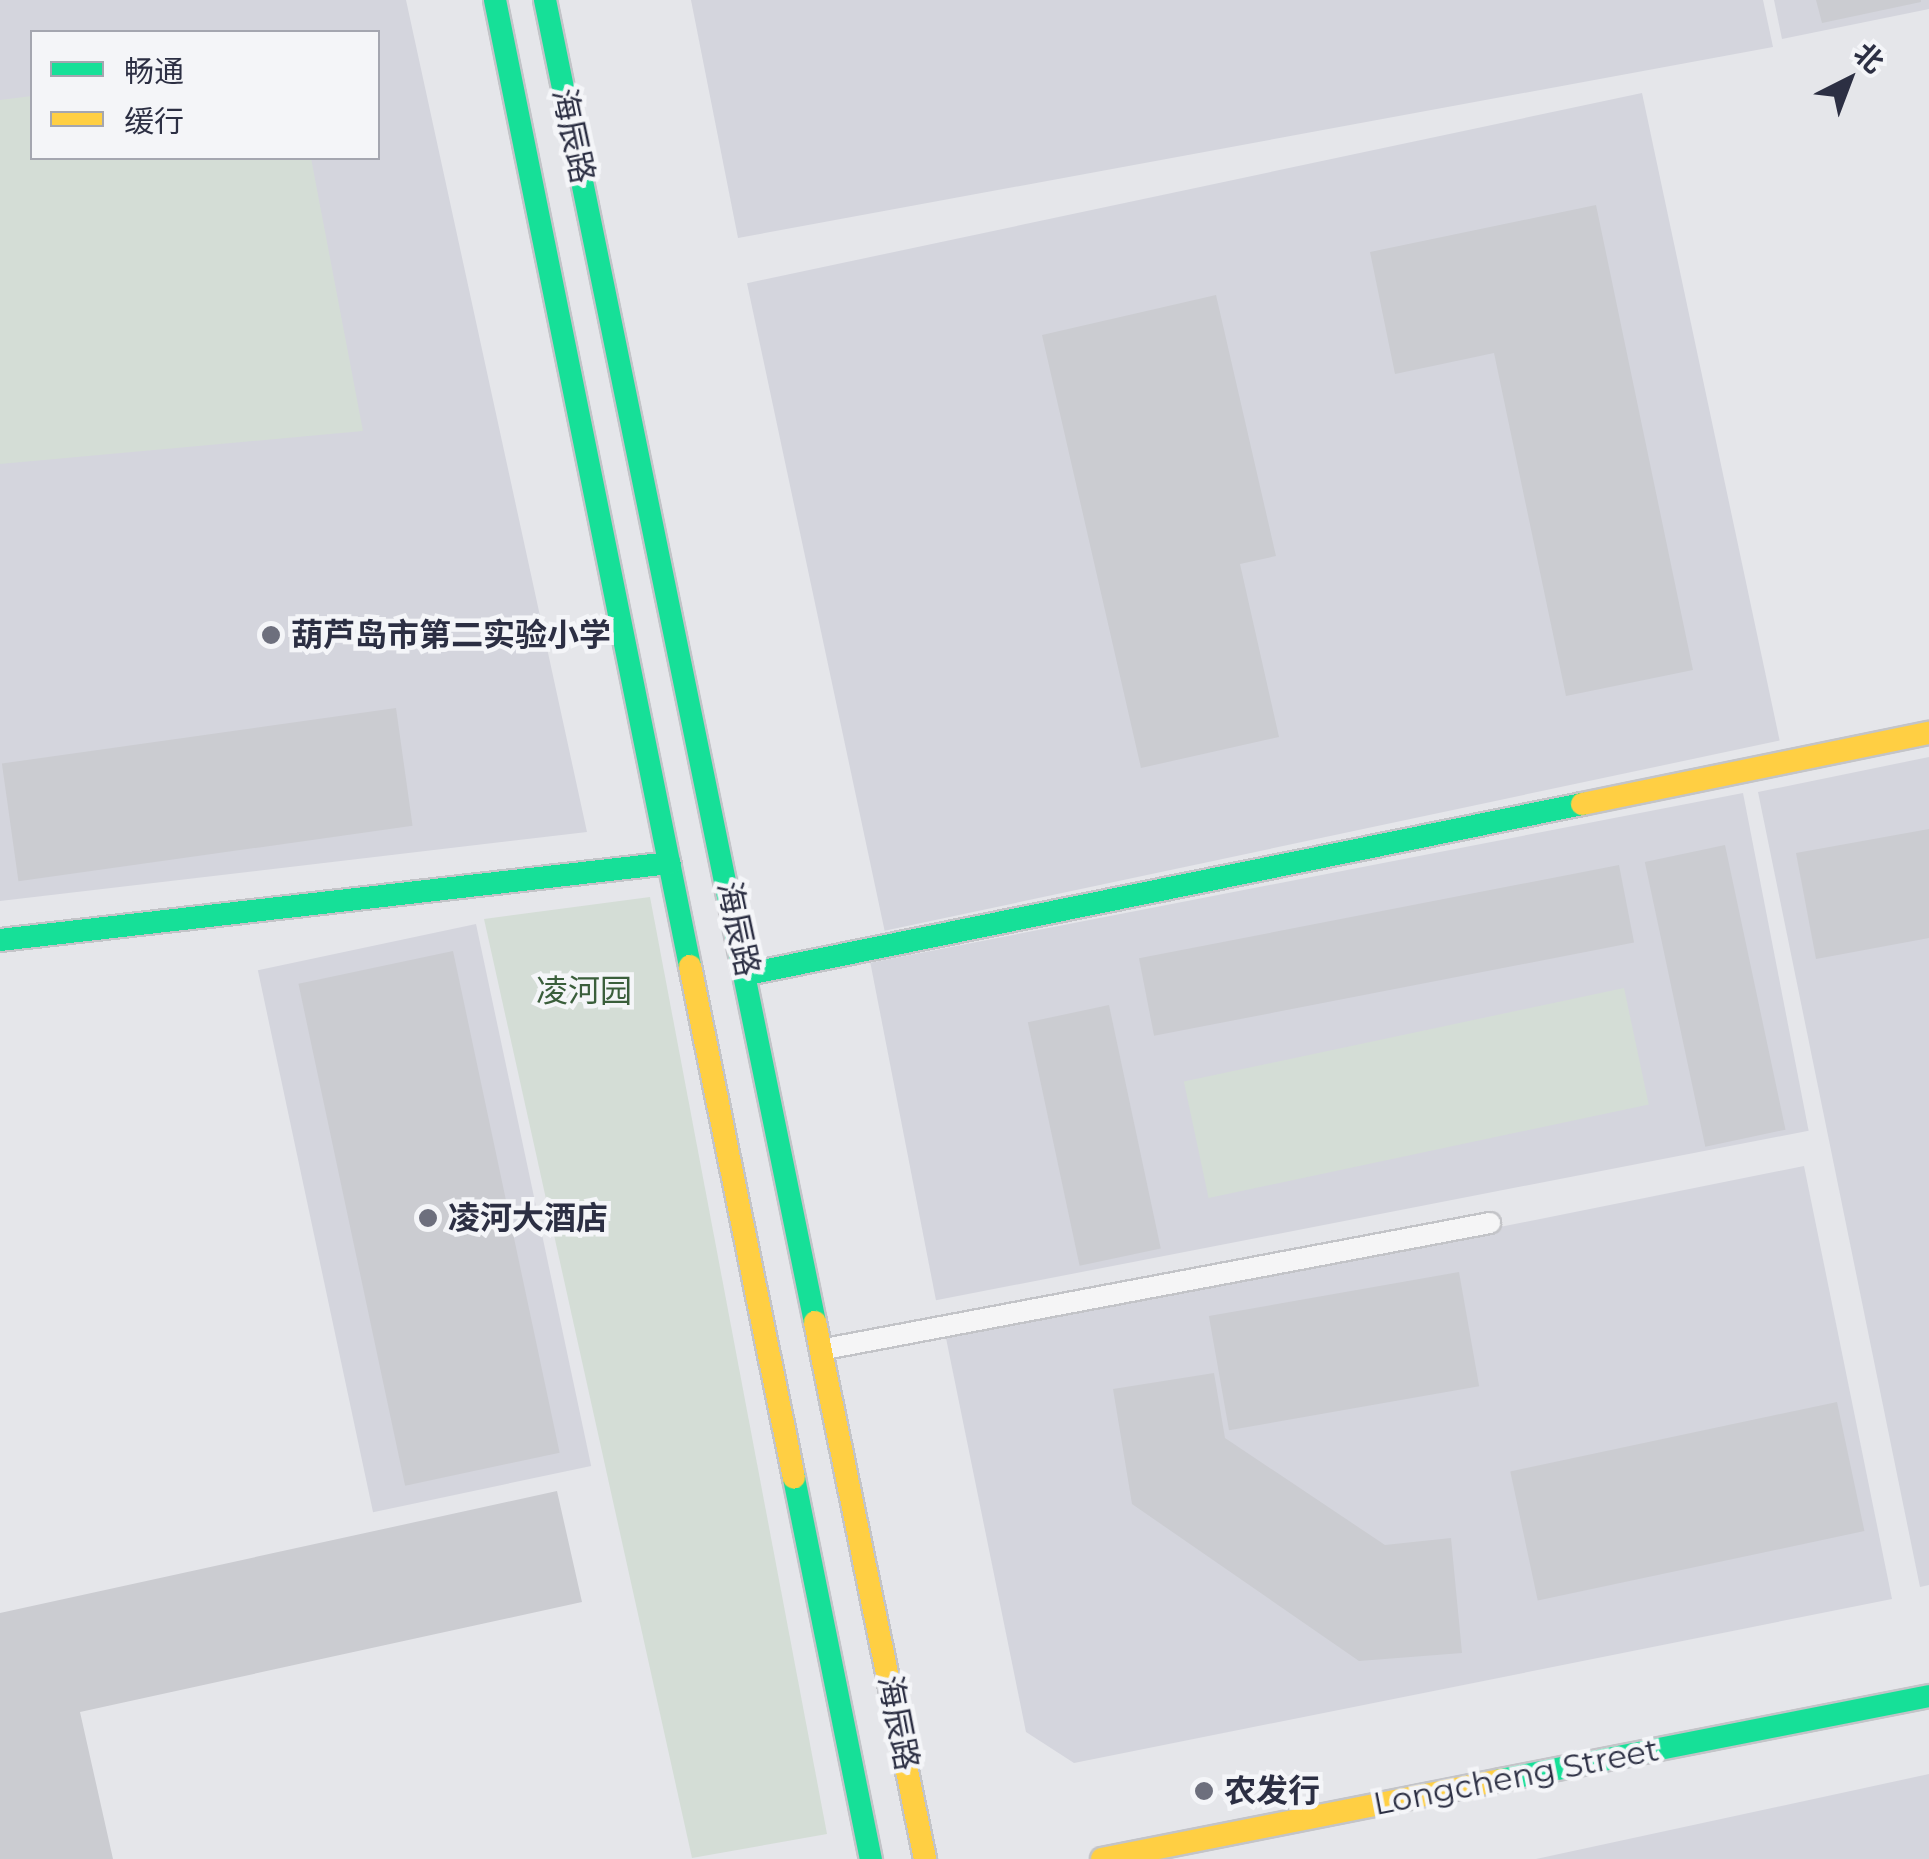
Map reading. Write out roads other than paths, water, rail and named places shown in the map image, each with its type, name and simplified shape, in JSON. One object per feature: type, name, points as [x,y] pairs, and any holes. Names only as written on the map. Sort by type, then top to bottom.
[{"type":"main road","name":"海辰路","points":[[495,0],[871,1859]]},
{"type":"main road","name":"海辰路","points":[[544,0],[748,974],[925,1859]]},
{"type":"main road","points":[[748,974],[1929,733]]},
{"type":"main road","points":[[0,940],[670,864]]},
{"type":"main road","name":"Longcheng Street","points":[[1102,1859],[1929,1696]]},
{"type":"lane","points":[[823,1350],[1490,1223]]},
{"type":"place","name":"葫芦岛市第二实验小学","points":[[271,635]]},
{"type":"place","name":"凌河大酒店","points":[[428,1218]]},
{"type":"place","name":"农发行","points":[[1204,1791]]},
{"type":"park label","name":"凌河园","points":[[584,991]]}]
